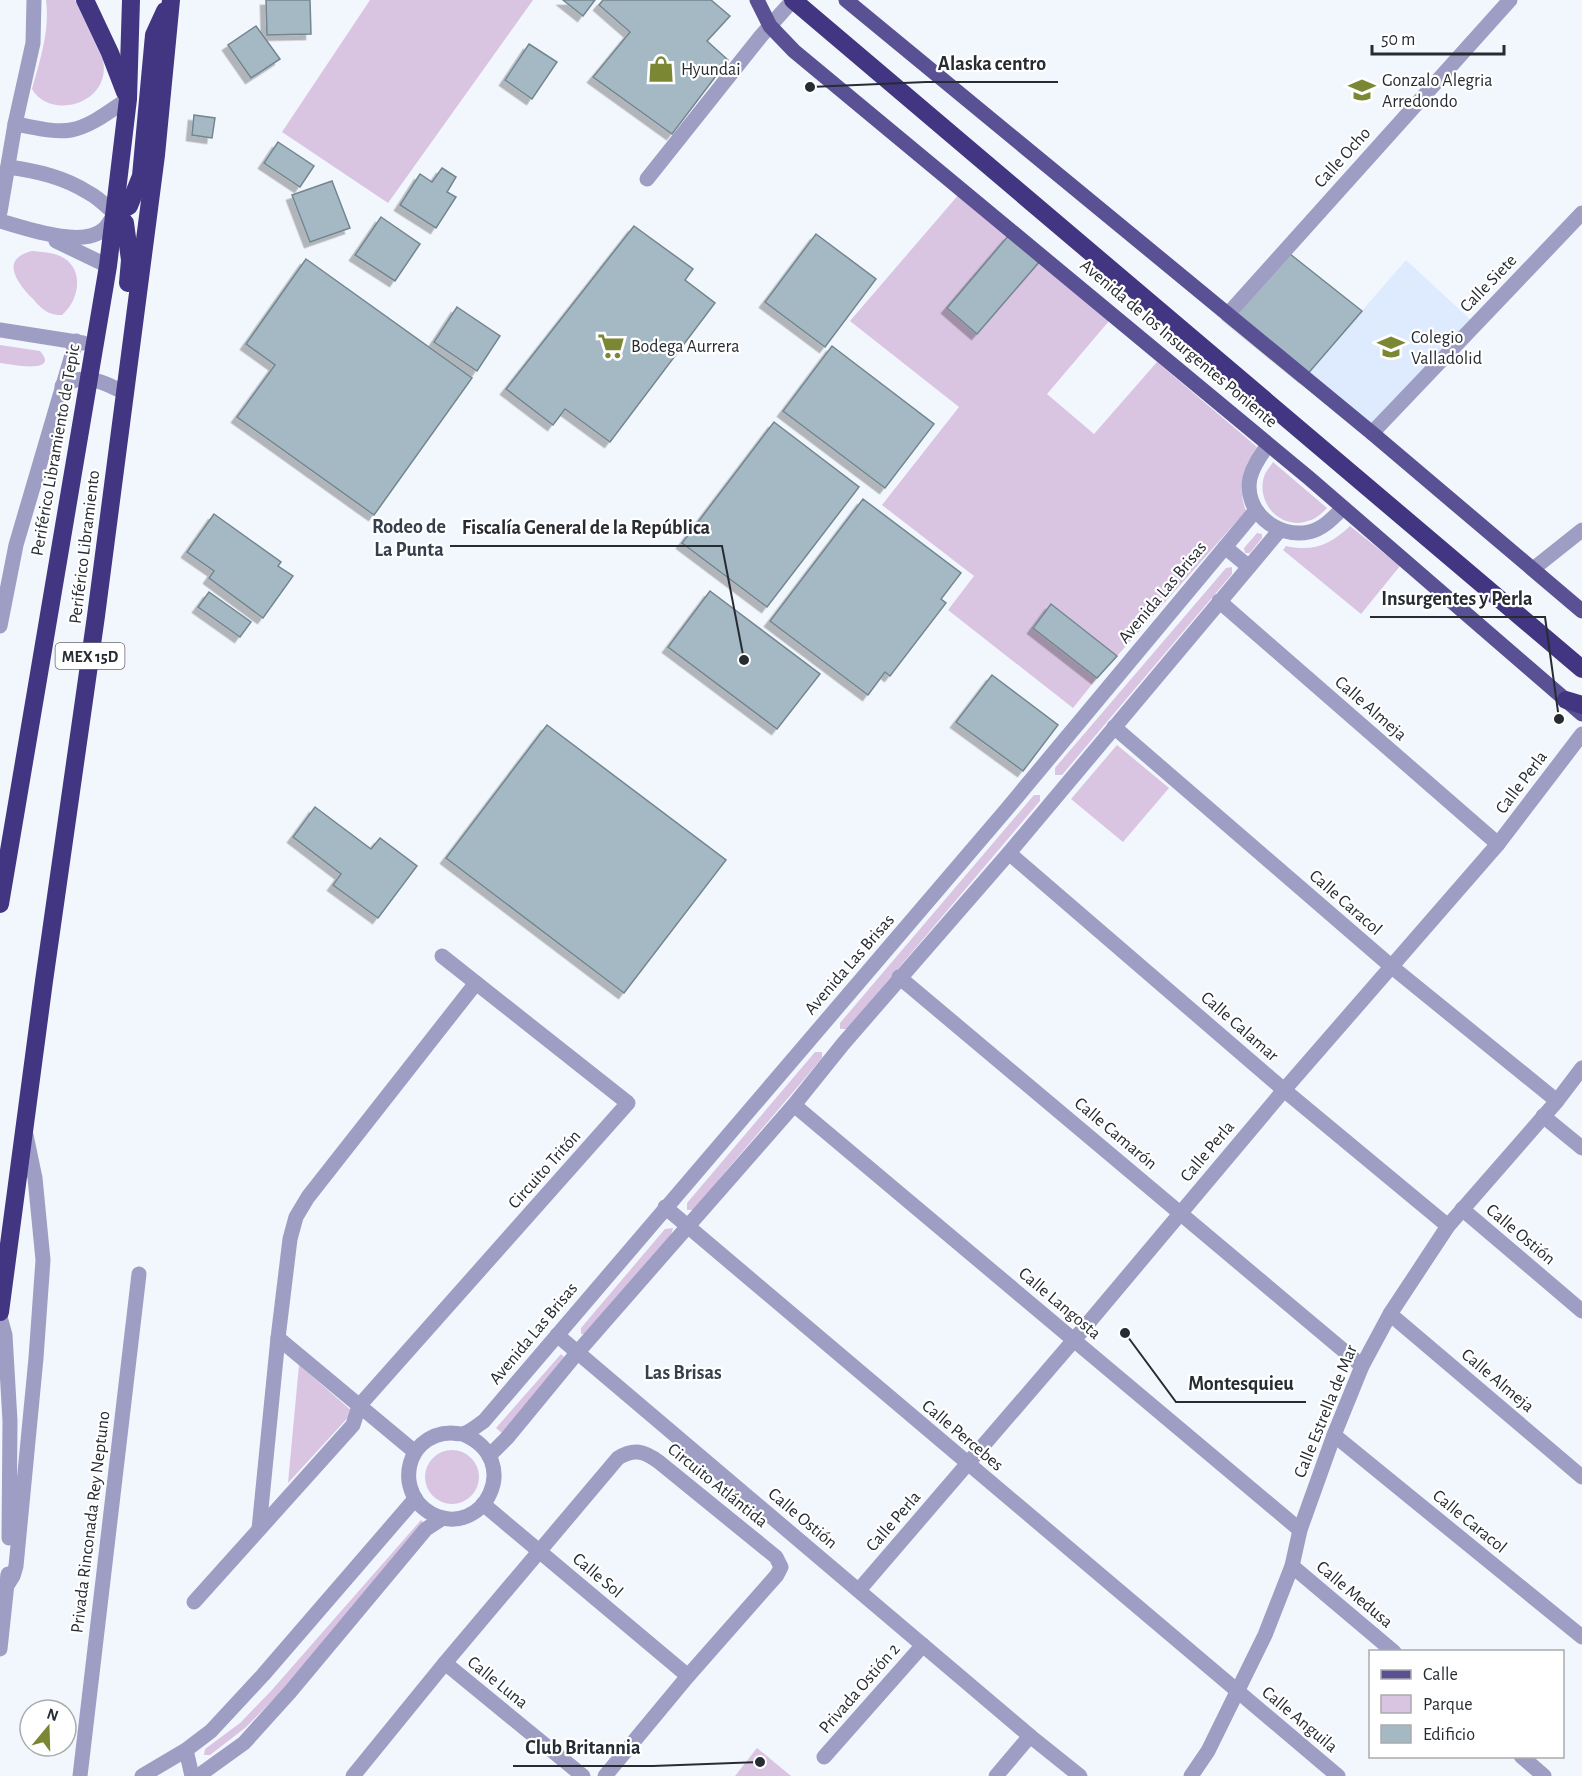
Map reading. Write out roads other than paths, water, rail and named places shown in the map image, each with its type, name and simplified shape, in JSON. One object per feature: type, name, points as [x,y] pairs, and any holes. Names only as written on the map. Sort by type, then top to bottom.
[{"type":"highway","points":[[85,0],[110,53],[128,99]]},
{"type":"highway","name":"Periférico Libramiento de Tepic","points":[[0,904],[108,266],[128,99],[131,0]]},
{"type":"highway","points":[[96,616],[99,530],[130,260],[125,223],[115,214],[129,206],[141,176],[154,35],[171,0]]},
{"type":"highway","name":"Periférico Libramiento","points":[[0,1312],[96,616],[157,147],[171,0]]},
{"type":"highway","points":[[157,147],[182,0]]},
{"type":"highway","name":"Avenida de los Insurgentes Poniente","points":[[793,0],[1582,669]]},
{"type":"main road","name":"Avenida de los Insurgentes Poniente","points":[[757,0],[770,26],[794,51],[1574,702],[1582,714]]},
{"type":"main road","points":[[846,0],[1372,432],[1582,611]]},
{"type":"street","points":[[0,212],[15,124],[33,43],[34,0]]},
{"type":"street","points":[[647,179],[793,0]]},
{"type":"street","name":"Calle Ocho","points":[[1228,314],[1510,0]]},
{"type":"street","points":[[15,124],[60,131],[71,130],[88,125],[128,99]]},
{"type":"street","points":[[0,221],[67,238],[84,238],[103,231],[115,214],[91,193],[58,177],[8,167]]},
{"type":"street","name":"Calle Siete","points":[[1372,432],[1582,213]]},
{"type":"street","points":[[32,230],[108,266]]},
{"type":"street","points":[[0,330],[94,345]]},
{"type":"street","points":[[0,626],[16,545],[76,341]]},
{"type":"street","points":[[62,386],[73,380],[88,379],[103,382],[117,389]]},
{"type":"street","points":[[1268,445],[1254,465],[1250,480],[1250,496],[1256,510],[1266,522],[1280,530],[1295,534],[1311,532],[1325,525],[1343,508]]},
{"type":"street","name":"Avenida Las Brisas","points":[[415,1452],[422,1444],[437,1435],[463,1434],[484,1421],[1006,810],[1256,510]]},
{"type":"street","points":[[489,1456],[794,1105],[843,1044],[1009,853],[1280,530]]},
{"type":"street","points":[[1533,569],[1582,530]]},
{"type":"street","points":[[1225,547],[1249,567]]},
{"type":"street","name":"Calle Almeja","points":[[1219,601],[1498,844]]},
{"type":"street","name":"Calle Caracol","points":[[1114,727],[1392,967],[1557,1101]]},
{"type":"street","name":"Calle Perla","points":[[859,1590],[968,1465],[1284,1090],[1498,844],[1582,734]]},
{"type":"street","name":"Calle Calamar","points":[[1009,853],[1284,1090],[1448,1226]]},
{"type":"street","name":"Circuito Tritón","points":[[194,1602],[353,1425],[359,1406],[628,1103],[442,956]]},
{"type":"street","name":"Calle Camarón","points":[[900,977],[1362,1366]]},
{"type":"street","points":[[259,1529],[278,1338],[290,1239],[296,1217],[309,1197],[476,983]]},
{"type":"street","points":[[821,1025],[843,1044]]},
{"type":"street","name":"Calle Estrella de Mar","points":[[1191,1776],[1208,1750],[1265,1635],[1292,1566],[1300,1530],[1334,1435],[1362,1366],[1390,1314],[1448,1226],[1557,1101],[1582,1068]]},
{"type":"street","name":"Calle Langosta","points":[[794,1105],[1300,1530]]},
{"type":"street","points":[[1543,1116],[1582,1148]]},
{"type":"street","points":[[8,1584],[16,1566],[43,1260],[36,1178],[25,1130]]},
{"type":"street","name":"Calle Percebes","points":[[665,1208],[1237,1692]]},
{"type":"street","name":"Calle Ostión","points":[[1462,1209],[1582,1311]]},
{"type":"street","name":"Privada Rinconada Rey Neptuno","points":[[80,1776],[139,1274]]},
{"type":"street","name":"Calle Almeja","points":[[1390,1314],[1582,1477]]},
{"type":"street","points":[[0,1317],[5,1335],[10,1421],[8,1584],[0,1648]]},
{"type":"street","name":"Calle Ostión","points":[[557,1335],[1080,1776]]},
{"type":"street","points":[[278,1338],[415,1452],[408,1474],[415,1499],[427,1511],[443,1518],[469,1515],[488,1498],[494,1481],[489,1456],[478,1443],[463,1434]]},
{"type":"street","name":"Calle Caracol","points":[[1334,1435],[1582,1637]]},
{"type":"street","name":"Circuito Atlántida","points":[[353,1776],[618,1458],[627,1453],[639,1451],[659,1462],[776,1557],[781,1567],[777,1575],[688,1676],[605,1776]]},
{"type":"street","points":[[142,1776],[186,1750],[211,1731],[263,1675],[415,1499]]},
{"type":"street","name":"Calle Sol","points":[[483,1504],[688,1676]]},
{"type":"street","points":[[198,1776],[244,1743],[290,1692],[426,1529],[443,1518]]},
{"type":"street","name":"Calle Medusa","points":[[1292,1566],[1392,1650]]},
{"type":"street","name":"Privada Ostión 2","points":[[824,1757],[923,1645]]},
{"type":"street","name":"Calle Luna","points":[[445,1663],[583,1776]]},
{"type":"street","name":"Calle Anguila","points":[[1237,1692],[1338,1776]]},
{"type":"street","points":[[996,1776],[1030,1736]]},
{"type":"street","points":[[186,1750],[192,1776]]},
{"type":"street","points":[[1523,1758],[1544,1776]]},
{"type":"place","name":"Hyundai","points":[[661,69]]},
{"type":"place","name":"Alaska centro","points":[[810,87]]},
{"type":"place","name":"Gonzalo Alegria Arredondo","points":[[1362,90]]},
{"type":"place","name":"Bodega Aurrera","points":[[611,346]]},
{"type":"place","name":"Colegio Valladolid","points":[[1391,347]]},
{"type":"place","name":"Fiscalía General de la República","points":[[744,660]]},
{"type":"place","name":"Insurgentes y Perla","points":[[1559,719]]},
{"type":"place","name":"Montesquieu","points":[[1125,1333]]},
{"type":"place","name":"Club Britannia","points":[[760,1762]]},
{"type":"district","name":"Rodeo de La Punta","points":[[409,538]]},
{"type":"district","name":"Las Brisas","points":[[683,1372]]}]
